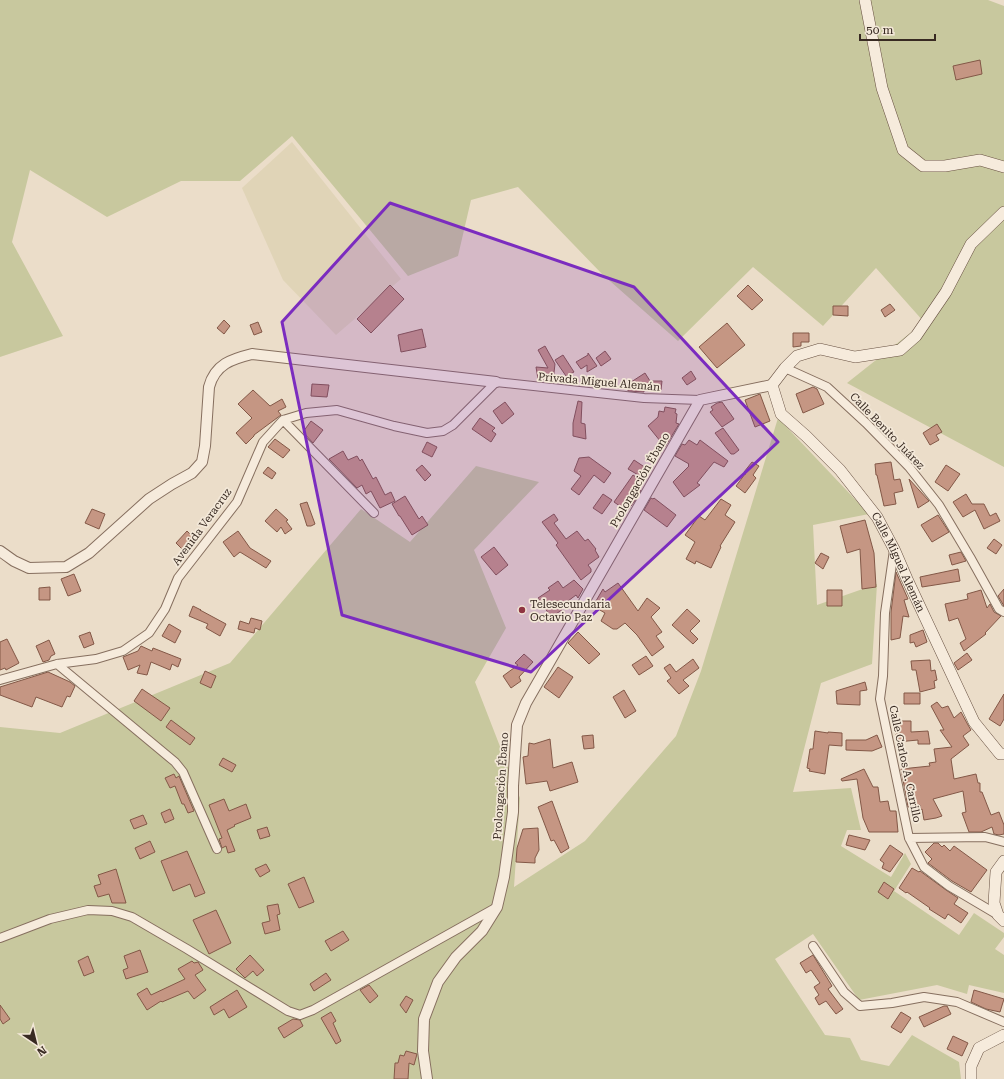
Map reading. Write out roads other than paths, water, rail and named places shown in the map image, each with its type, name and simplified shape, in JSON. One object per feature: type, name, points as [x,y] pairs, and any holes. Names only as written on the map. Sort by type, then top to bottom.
[{"type":"main road","points":[[865,0],[882,88],[903,150],[923,166],[945,166],[980,160],[1004,167]]},
{"type":"main road","points":[[772,385],[785,368],[797,356],[820,349],[855,357],[900,350],[916,336],[946,292],[971,244],[1004,212]]},
{"type":"main road","name":"Calle Miguel Alemán","points":[[772,385],[781,414],[806,436],[840,470],[877,517],[894,549],[974,722],[1000,754],[1004,754]]},
{"type":"main road","points":[[1001,918],[994,903],[996,872],[1004,861]]},
{"type":"main road","points":[[971,1079],[971,1066],[978,1048],[1004,1035]]},
{"type":"street","points":[[0,551],[14,561],[29,568],[66,567],[90,553],[149,499],[192,473],[202,462],[205,446],[209,387],[211,378],[224,364],[235,358],[252,354],[496,382]]},
{"type":"street","name":"Calle Benito Juárez","points":[[785,368],[827,387],[866,423],[909,467],[939,505],[1000,609],[1004,612]]},
{"type":"street","points":[[374,513],[283,420],[306,413],[337,410],[394,426],[427,433],[443,431],[453,425],[496,382]]},
{"type":"street","name":"Privada Miguel Alemán","points":[[496,382],[644,398],[700,400]]},
{"type":"street","points":[[700,400],[772,385]]},
{"type":"street","name":"Prolongación Ébano","points":[[427,1079],[423,1051],[424,1019],[438,982],[456,956],[482,931],[497,907],[504,877],[513,812],[517,724],[530,696],[700,400]]},
{"type":"street","name":"Avenida Veracruz","points":[[0,680],[56,664],[96,659],[123,651],[148,633],[165,609],[178,578],[237,502],[263,442],[283,420]]},
{"type":"street","name":"Calle Carlos A. Carrillo","points":[[894,549],[885,613],[883,676],[880,699],[909,838],[924,867],[949,886],[1001,918]]},
{"type":"street","points":[[56,664],[175,762],[183,772],[217,848]]},
{"type":"street","points":[[909,838],[985,837],[1004,842]]},
{"type":"street","points":[[0,938],[50,919],[88,910],[112,911],[132,917],[288,1010],[300,1015],[313,1010],[497,907]]},
{"type":"street","points":[[813,946],[844,992],[860,1006],[892,1003],[924,997],[957,1002],[1004,1022]]},
{"type":"place","name":"Telesecundaria Octavio Paz","points":[[522,610]]}]
